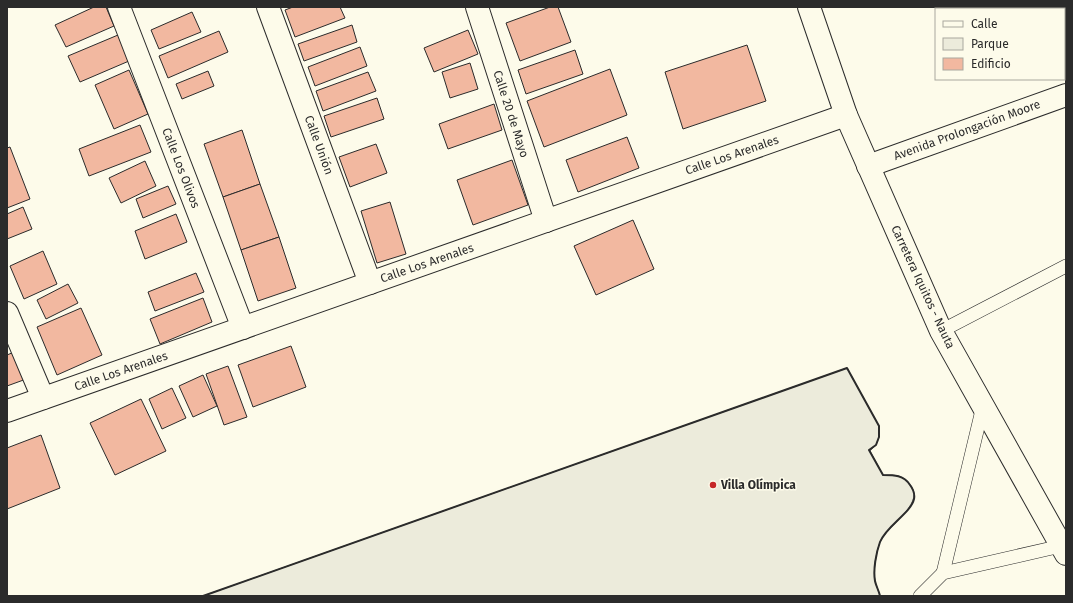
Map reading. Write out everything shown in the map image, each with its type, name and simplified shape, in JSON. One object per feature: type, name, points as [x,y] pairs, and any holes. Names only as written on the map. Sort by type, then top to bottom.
[{"type":"street","name":"Calle Los Olivos","points":[[119,7],[243,328]]},
{"type":"street","name":"Calle Unión","points":[[268,7],[370,283]]},
{"type":"street","name":"Calle 20 de Mayo","points":[[477,7],[546,221]]},
{"type":"street","name":"Carretera Iquitos - Nauta","points":[[809,7],[846,115],[940,331],[1064,550]]},
{"type":"street","name":"Avenida Prolongación Moore","points":[[868,166],[1066,95]]},
{"type":"street","name":"Calle Los Arenales","points":[[7,411],[846,115]]},
{"type":"street","points":[[7,313],[43,398]]},
{"type":"lane","points":[[940,331],[1066,266]]},
{"type":"lane","points":[[920,596],[943,573],[983,406]]},
{"type":"lane","points":[[943,573],[1064,550]]},
{"type":"green space","name":"Villa Olímpica","points":[[847,368],[879,426],[879,437],[876,445],[870,451],[883,475],[900,476],[909,483],[914,494],[913,501],[909,508],[880,542],[874,572],[875,581],[880,596],[203,596]]},
{"type":"building","points":[[94,7],[106,7],[114,26],[66,47],[55,25]]},
{"type":"building","points":[[293,7],[340,7],[345,18],[295,37],[285,10]]},
{"type":"building","points":[[550,7],[558,7],[571,42],[520,61],[506,23]]},
{"type":"building","points":[[192,12],[201,32],[159,49],[151,30]]},
{"type":"building","points":[[352,25],[357,42],[304,61],[298,44]]},
{"type":"building","points":[[468,30],[478,54],[434,72],[424,48]]},
{"type":"building","points":[[219,31],[228,52],[168,78],[159,56]]},
{"type":"building","points":[[118,35],[129,61],[80,82],[68,56]]},
{"type":"building","points":[[747,45],[766,101],[683,129],[665,72]]},
{"type":"building","points":[[360,47],[367,66],[315,86],[308,67]]},
{"type":"building","points":[[575,50],[583,74],[526,94],[518,70]]},
{"type":"building","points":[[470,63],[478,89],[450,98],[442,72]]},
{"type":"building","points":[[610,69],[627,115],[544,147],[527,101]]},
{"type":"building","points":[[129,70],[148,114],[114,129],[95,85]]},
{"type":"building","points":[[208,71],[214,86],[182,99],[176,84]]},
{"type":"building","points":[[368,72],[376,91],[323,111],[316,91]]},
{"type":"building","points":[[377,98],[384,119],[331,137],[324,116]]},
{"type":"building","points":[[494,104],[502,130],[448,149],[439,124]]},
{"type":"building","points":[[140,125],[151,152],[89,176],[79,149]]},
{"type":"building","points":[[242,130],[260,184],[223,197],[204,144]]},
{"type":"building","points":[[627,137],[639,168],[578,192],[566,160]]},
{"type":"building","points":[[376,144],[387,173],[350,187],[339,157]]},
{"type":"building","points":[[10,147],[30,199],[7,208],[7,148]]},
{"type":"building","points":[[512,160],[528,205],[473,225],[457,180]]},
{"type":"building","points":[[145,161],[156,186],[121,203],[109,178]]},
{"type":"building","points":[[260,184],[279,237],[241,250],[223,197]]},
{"type":"building","points":[[168,186],[176,204],[143,218],[136,199]]},
{"type":"building","points":[[390,202],[406,254],[377,263],[361,211]]},
{"type":"building","points":[[23,207],[32,229],[7,239],[7,214]]},
{"type":"building","points":[[176,214],[187,242],[145,259],[135,231]]},
{"type":"building","points":[[633,220],[654,269],[596,295],[574,246]]},
{"type":"building","points":[[279,237],[296,288],[258,301],[241,250]]},
{"type":"building","points":[[43,251],[57,284],[24,299],[10,266]]},
{"type":"building","points":[[196,273],[204,292],[155,311],[148,292]]},
{"type":"building","points":[[68,284],[78,303],[46,319],[37,300]]},
{"type":"building","points":[[203,298],[212,322],[160,344],[150,319]]},
{"type":"building","points":[[81,308],[102,355],[57,375],[37,327]]},
{"type":"building","points":[[291,346],[306,387],[253,407],[238,365]]},
{"type":"building","points":[[19,350],[29,378],[7,386],[7,355]]},
{"type":"building","points":[[228,366],[247,417],[224,425],[206,374]]},
{"type":"building","points":[[203,375],[217,406],[193,417],[179,386]]},
{"type":"building","points":[[172,388],[186,418],[162,429],[149,399]]},
{"type":"building","points":[[141,399],[166,451],[115,475],[90,423]]},
{"type":"building","points":[[41,435],[60,488],[7,509],[7,448]]},
{"type":"wall","points":[[203,596],[847,368],[879,426],[879,437],[876,445],[869,450],[883,475],[902,477],[908,482],[914,493],[912,504],[904,515],[887,530],[880,542],[874,572],[875,581],[880,596]]},
{"type":"place","name":"Villa Olímpica","points":[[713,485]]}]
